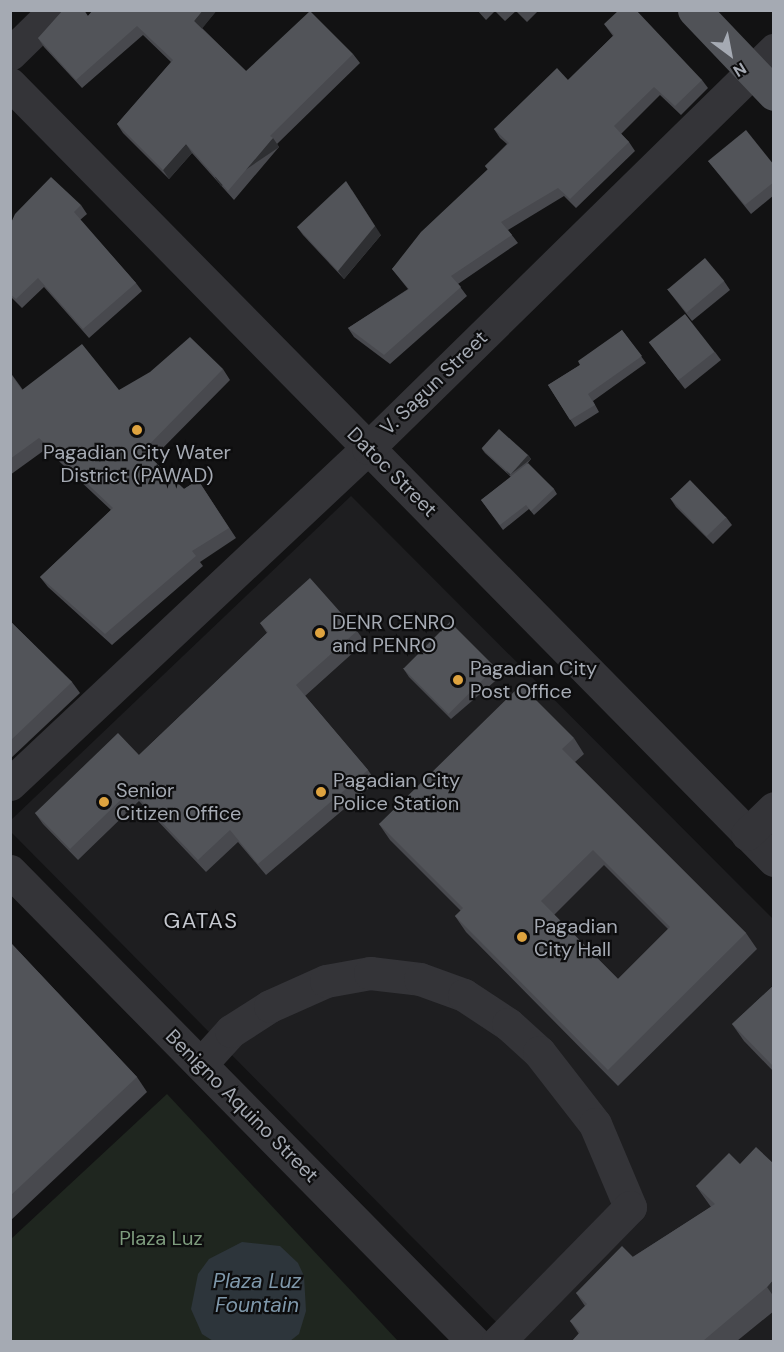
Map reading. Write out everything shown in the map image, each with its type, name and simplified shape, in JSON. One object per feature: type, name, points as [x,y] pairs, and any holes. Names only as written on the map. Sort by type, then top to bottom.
[{"type":"main road","points":[[694,10],[766,72]]},
{"type":"street","points":[[10,54],[55,10]]},
{"type":"street","name":"V. Sagun Street","points":[[10,784],[766,72]]},
{"type":"street","name":"Datoc Street","points":[[10,84],[774,860]]},
{"type":"street","points":[[747,834],[774,808]]},
{"type":"street","name":"Benigno Aquino Street","points":[[10,871],[474,1341]]},
{"type":"street","points":[[201,1064],[231,1031],[270,1006],[326,981],[370,973],[420,979],[464,995],[508,1024],[539,1052],[596,1124],[630,1207],[498,1341]]},
{"type":"shaded area","points":[[351,496],[773,919],[773,1341],[515,1341],[11,832],[11,820]]},
{"type":"green space","name":"Plaza Luz","points":[[167,1094],[398,1341],[11,1342],[11,1239]]},
{"type":"water","name":"Plaza Luz Fountain","points":[[242,1242],[280,1246],[298,1263],[304,1276],[306,1311],[299,1334],[290,1341],[213,1341],[202,1334],[191,1309],[198,1274],[209,1259]]},
{"type":"building","points":[[63,10],[84,10],[88,16],[93,10],[203,10],[194,21],[246,71],[310,11],[353,54],[270,136],[273,138],[228,191],[186,144],[163,170],[117,124],[173,60],[137,26],[76,80],[38,38]]},
{"type":"building","points":[[619,10],[636,10],[702,80],[675,106],[654,87],[614,126],[629,142],[570,199],[558,188],[501,222],[512,235],[451,276],[461,287],[384,355],[348,328],[409,289],[392,269],[421,232],[488,169],[485,166],[509,143],[494,129],[557,68],[568,80],[614,35],[604,24]]},
{"type":"building","points":[[746,130],[774,165],[774,182],[745,205],[708,161]]},
{"type":"building","points":[[51,177],[81,205],[74,212],[136,283],[83,329],[38,278],[16,299],[10,294],[10,225],[15,214]]},
{"type":"building","points":[[346,181],[375,226],[338,271],[297,227]]},
{"type":"building","points":[[705,258],[724,281],[687,312],[667,289]]},
{"type":"building","points":[[685,314],[715,352],[678,380],[649,342]]},
{"type":"building","points":[[622,330],[642,356],[588,394],[595,405],[570,420],[548,385],[580,365],[578,361]]},
{"type":"building","points":[[190,337],[223,369],[143,451],[184,489],[198,480],[229,528],[192,551],[196,556],[105,634],[40,577],[113,508],[39,438],[10,459],[10,373],[22,390],[82,344],[119,390],[150,372]]},
{"type":"building","points":[[499,429],[528,455],[511,474],[482,448]]},
{"type":"building","points":[[528,463],[554,489],[531,511],[526,505],[500,525],[481,500]]},
{"type":"building","points":[[690,480],[726,517],[707,536],[671,499]]},
{"type":"building","points":[[310,578],[357,631],[296,685],[368,770],[258,864],[230,830],[198,860],[131,790],[70,849],[35,813],[118,733],[139,755],[268,632],[260,623]]},
{"type":"building","points":[[10,621],[72,682],[10,741]]},
{"type":"building","name":"Pagadian City Post Office","points":[[450,622],[495,667],[449,714],[403,669]]},
{"type":"building","points":[[521,685],[574,738],[562,749],[746,933],[608,1070],[455,916],[463,908],[379,824]],"holes":[[[593,850],[670,927],[618,979],[541,901]]]},
{"type":"building","points":[[10,942],[137,1077],[10,1196]]},
{"type":"building","points":[[774,985],[774,1067],[732,1024]]},
{"type":"building","points":[[756,1147],[774,1164],[774,1279],[767,1287],[703,1341],[572,1341],[580,1332],[570,1321],[587,1304],[576,1293],[622,1246],[633,1257],[715,1204],[696,1186],[729,1153],[740,1164]]},
{"type":"place","name":"Pagadian City Water District (PAWAD)","points":[[137,430]]},
{"type":"place","name":"DENR CENRO and PENRO","points":[[320,633]]},
{"type":"place","name":"Pagadian City Post Office","points":[[458,680]]},
{"type":"place","name":"Pagadian City Police Station","points":[[321,792]]},
{"type":"place","name":"Senior Citizen Office","points":[[104,802]]},
{"type":"place","name":"Pagadian City Hall","points":[[522,937]]},
{"type":"district","name":"GATAS","points":[[201,921]]}]
